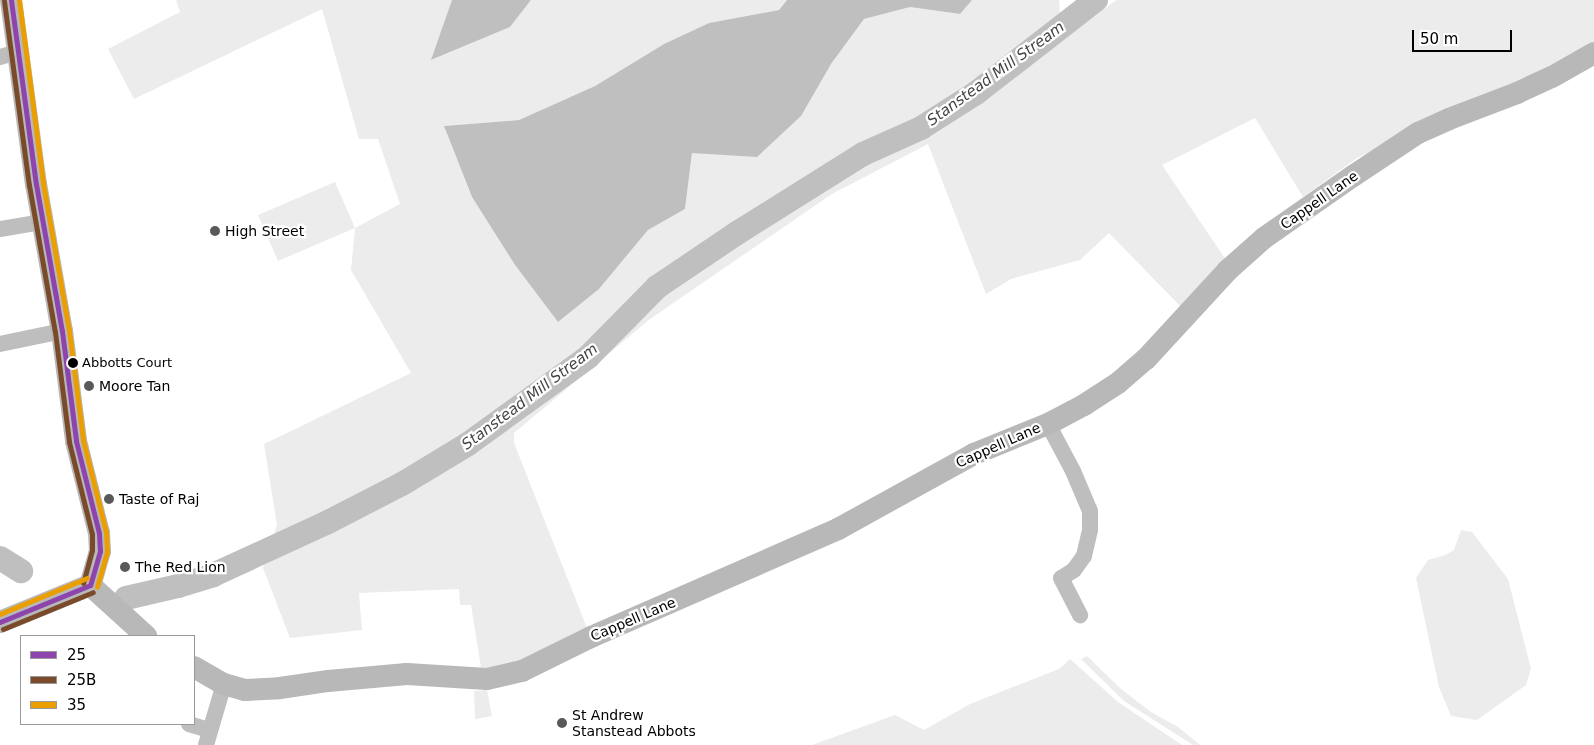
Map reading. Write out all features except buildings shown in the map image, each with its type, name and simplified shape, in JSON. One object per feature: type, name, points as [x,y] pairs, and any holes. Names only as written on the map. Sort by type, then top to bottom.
[{"type":"street","points":[[10,0],[9,54],[62,331],[76,440],[100,542],[98,559],[90,585]]},
{"type":"street","name":"Cappell Lane","points":[[195,668],[224,684],[245,690],[406,674],[465,679],[506,676],[800,544],[838,529],[967,458],[1048,424],[1084,405],[1118,384],[1146,360],[1228,270],[1258,243],[1394,148],[1418,133],[1449,119],[1517,94],[1594,53]]},
{"type":"street","points":[[0,229],[42,222]]},
{"type":"street","points":[[0,344],[62,331]]},
{"type":"street","name":"Cappell Lane","points":[[1048,424],[1073,471],[1090,512],[1090,530],[1084,556],[1074,570],[1061,578],[1080,614]]},
{"type":"street","points":[[0,622],[90,585]]},
{"type":"street","points":[[90,585],[145,635]]},
{"type":"street","points":[[190,725],[207,738],[224,684]]},
{"type":"shaded area","points":[[176,0],[452,0],[432,60],[510,27],[531,0],[787,0],[779,10],[709,23],[664,44],[595,86],[519,120],[444,126],[472,197],[515,265],[558,322],[599,289],[648,230],[685,209],[692,153],[831,64],[864,19],[910,7],[959,14],[972,0],[1059,0],[1062,41],[1116,0],[1594,0],[1594,44],[1357,158],[1303,197],[1255,118],[1162,165],[1226,260],[1182,308],[1109,233],[1080,260],[1011,279],[986,294],[928,144],[832,194],[650,319],[514,433],[514,443],[589,633],[510,666],[481,668],[471,605],[460,605],[459,589],[359,593],[362,630],[290,638],[263,568],[277,525],[264,444],[411,373],[351,270],[355,228],[400,204],[378,139],[359,139],[322,9],[134,99],[108,49],[180,12]]},
{"type":"shaded area","points":[[452,0],[531,0],[510,27],[431,60]]},
{"type":"shaded area","points":[[787,0],[972,0],[960,14],[910,7],[864,19],[831,64],[801,116],[757,157],[692,153],[685,209],[648,230],[599,289],[558,322],[515,265],[472,197],[444,126],[519,120],[595,86],[664,44],[709,23],[779,10]]},
{"type":"shaded area","points":[[335,182],[355,228],[278,261],[258,215]]},
{"type":"shaded area","points":[[1461,530],[1472,532],[1508,579],[1531,669],[1526,685],[1477,720],[1451,716],[1439,687],[1416,578],[1428,560],[1454,550]]},
{"type":"shaded area","points":[[1087,656],[1121,689],[1151,712],[1178,727],[1200,745],[1193,745],[1124,701],[1081,659]]},
{"type":"shaded area","points":[[1070,659],[1118,702],[1182,745],[812,745],[895,715],[924,730],[970,704],[1059,669]]},
{"type":"shaded area","points":[[487,690],[492,716],[475,719],[474,691]]},
{"type":"waterway","name":"Stanstead Mill Stream","points":[[126,598],[178,586],[213,575],[326,523],[402,484],[468,444],[588,357],[657,287],[737,233],[863,154],[921,128],[976,93],[1096,0]]},
{"type":"waterway","points":[[0,558],[21,571]]},
{"type":"transit line","name":"25","points":[[11,0],[36,184],[62,331],[76,441],[99,533],[100,551],[90,585]]},
{"type":"transit line","name":"35","points":[[19,0],[43,183],[69,330],[83,440],[106,532],[107,552],[97,587]]},
{"type":"transit line","name":"25B","points":[[4,1],[29,185],[55,332],[69,442],[92,534],[92,550],[83,583]]},
{"type":"transit line","name":"35","points":[[0,614],[87,578]]},
{"type":"transit line","name":"25","points":[[0,622],[90,585]]},
{"type":"transit line","name":"25B","points":[[3,629],[93,592]]},
{"type":"place","name":"High Street","points":[[215,231]]},
{"type":"place","name":"Abbotts Court","points":[[73,363]]},
{"type":"place","name":"Moore Tan","points":[[89,386]]},
{"type":"place","name":"Taste of Raj","points":[[109,499]]},
{"type":"place","name":"The Red Lion","points":[[125,567]]},
{"type":"place","name":"St Andrew Stanstead Abbots","points":[[562,723]]}]
